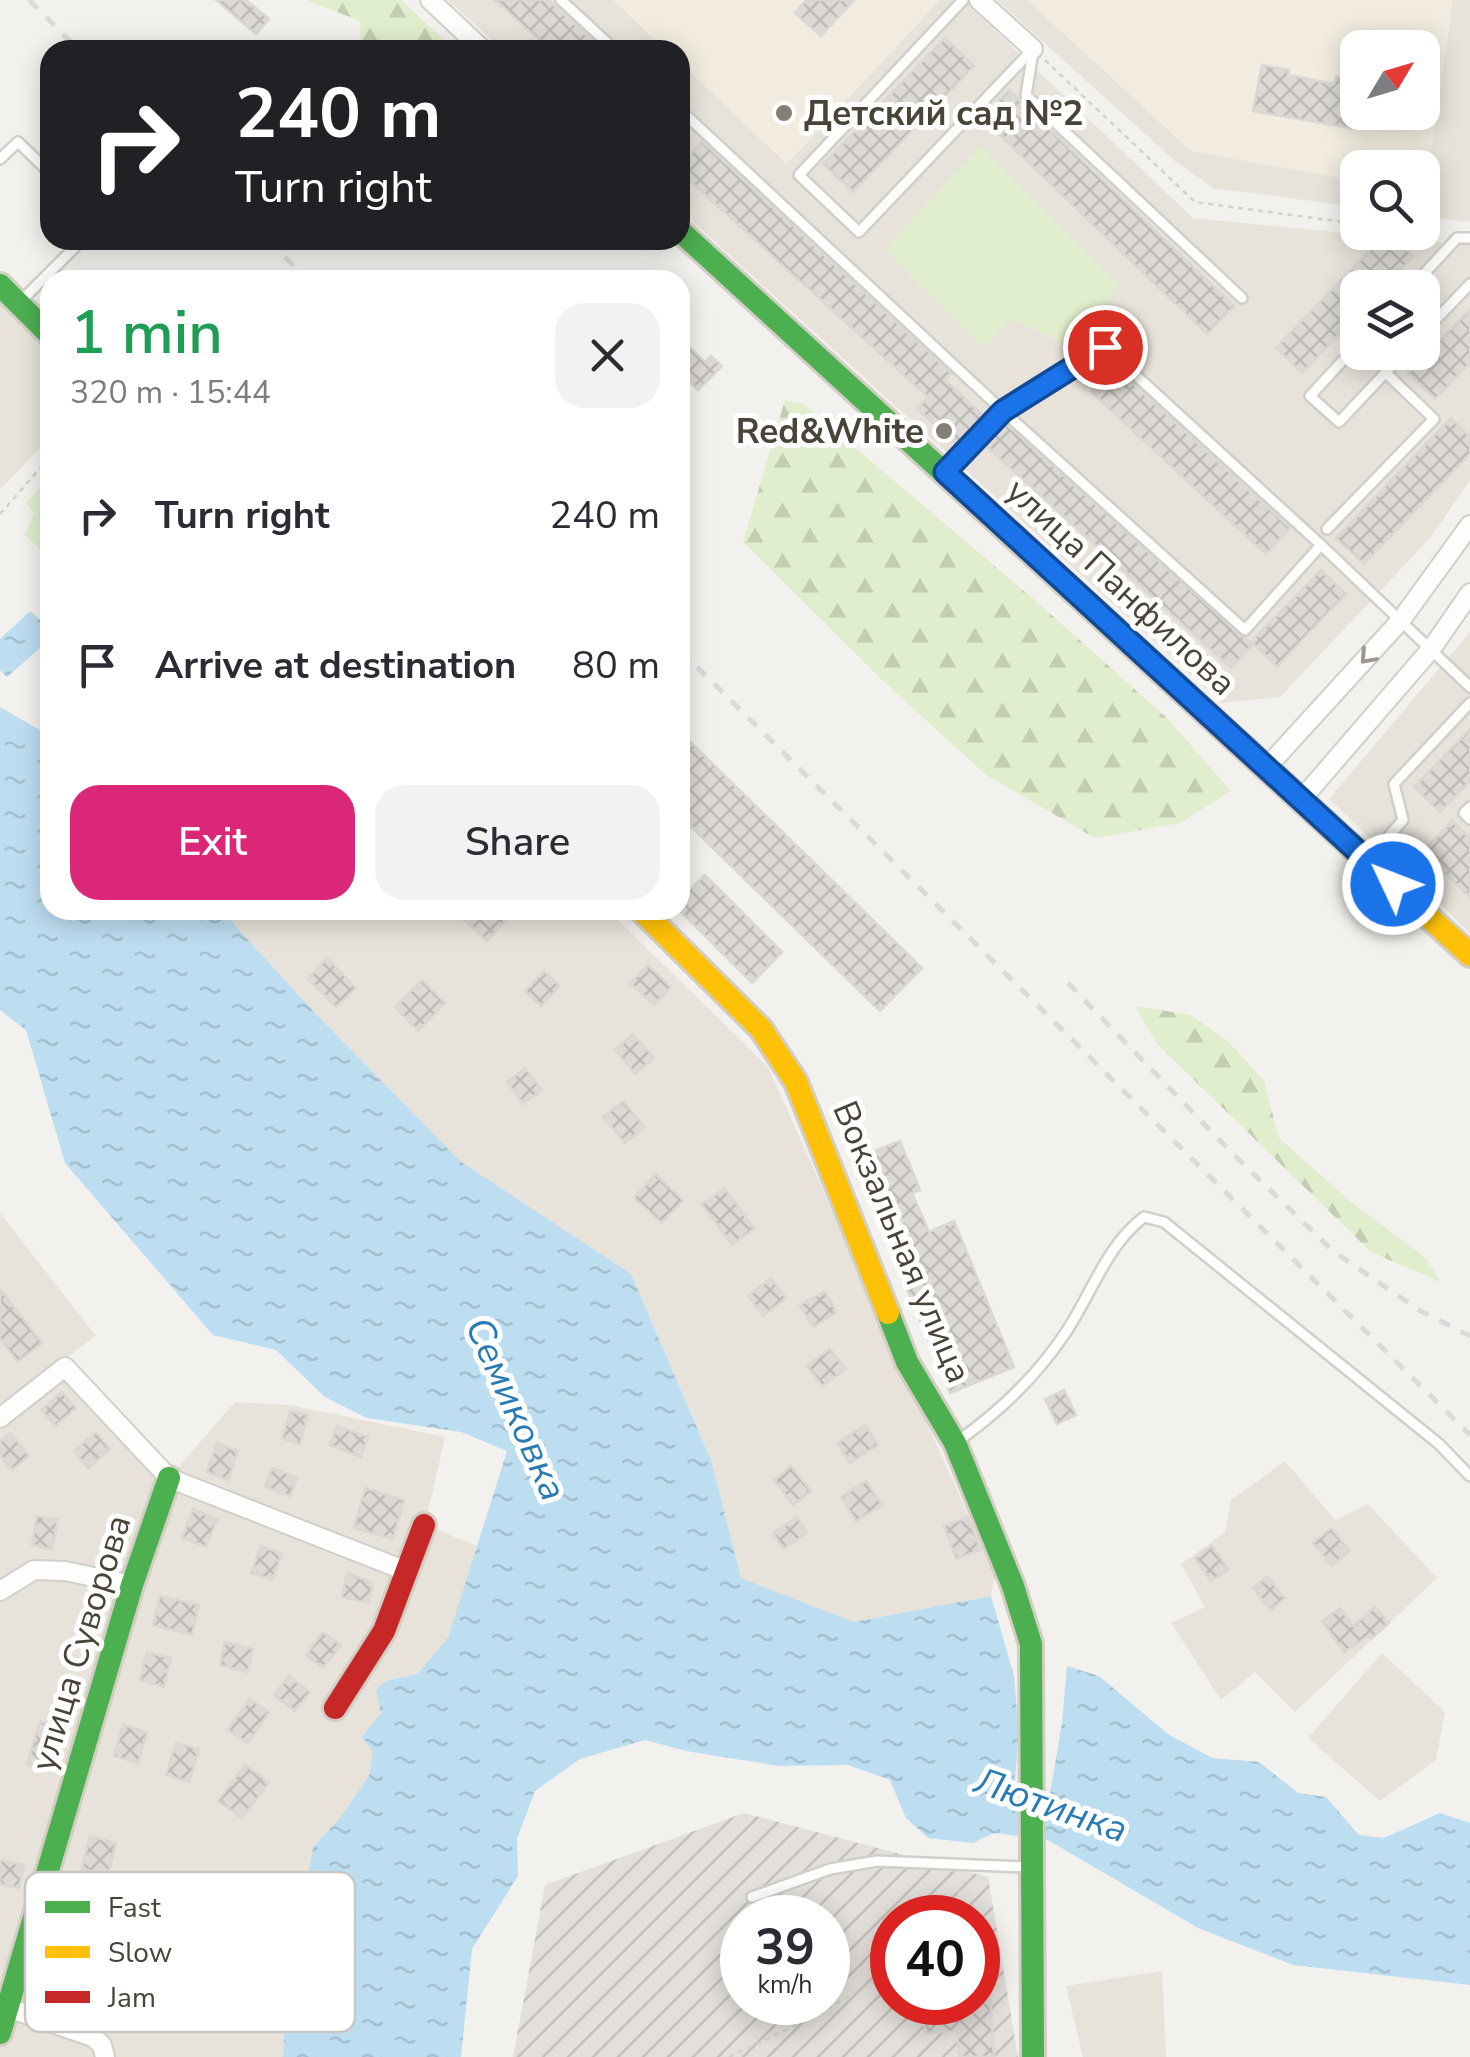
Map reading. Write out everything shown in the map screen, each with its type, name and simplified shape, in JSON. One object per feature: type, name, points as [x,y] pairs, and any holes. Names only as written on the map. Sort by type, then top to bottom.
[{"type":"street","points":[[430,0],[473,40]]},
{"type":"street","points":[[979,0],[1033,49]]},
{"type":"street","name":"улица Панфилова","points":[[690,240],[1470,955]]},
{"type":"street","points":[[0,284],[40,325]]},
{"type":"street","points":[[1266,768],[1401,620],[1470,525]]},
{"type":"street","points":[[1301,800],[1432,648],[1470,593]]},
{"type":"street","name":"Вокзальная улица","points":[[651,920],[760,1029],[796,1082],[908,1362],[955,1443],[1013,1586],[1031,1644],[1034,2057]]},
{"type":"street","points":[[0,1418],[65,1367],[169,1478],[406,1571]]},
{"type":"street","name":"улица Суворова","points":[[48,1872],[132,1585],[169,1478]]},
{"type":"street","points":[[335,1708],[384,1632],[424,1525]]},
{"type":"street","points":[[0,1591],[34,1570],[65,1571],[132,1585]]},
{"type":"street","name":"улица Суворова","points":[[0,2033],[25,1950]]},
{"type":"street","points":[[8,2008],[25,2014]]},
{"type":"street","points":[[78,2032],[93,2037],[102,2046],[105,2057]]},
{"type":"lane","points":[[561,0],[604,40]]},
{"type":"lane","points":[[963,0],[799,175],[859,232],[1033,49]]},
{"type":"lane","points":[[1033,49],[1026,94],[1242,298]]},
{"type":"lane","points":[[690,124],[1245,630],[1321,546]]},
{"type":"lane","points":[[0,159],[18,142],[40,163]]},
{"type":"lane","points":[[1427,270],[1457,238],[1470,238]]},
{"type":"lane","points":[[52,270],[72,250]]},
{"type":"lane","points":[[19,303],[40,282]]},
{"type":"lane","points":[[1440,315],[1470,284]]},
{"type":"lane","points":[[945,472],[1003,411],[1105,347],[1470,687]]},
{"type":"lane","points":[[1327,529],[1434,419],[1386,372],[1339,422],[1310,396],[1340,364]]},
{"type":"lane","points":[[1368,861],[1404,820],[1394,784],[1470,703]]},
{"type":"lane","points":[[1470,806],[1464,813],[1470,819]]},
{"type":"lane","points":[[955,1443],[983,1424],[1034,1374],[1066,1333],[1122,1234],[1144,1217],[1164,1222],[1438,1444],[1470,1476]]},
{"type":"lane","points":[[758,1895],[830,1869],[877,1861],[1030,1868]]},
{"type":"path","points":[[1033,49],[1195,202],[1340,222]]},
{"type":"path","points":[[1440,235],[1457,238]]},
{"type":"path","points":[[0,514],[40,468]]},
{"type":"path","points":[[956,1895],[976,1867]]},
{"type":"path","points":[[729,2057],[818,2015],[870,1984]]},
{"type":"shaded area","points":[[448,0],[963,0],[1193,218],[1340,232],[1340,250],[1440,250],[1440,242],[1470,245],[1470,480],[1431,537],[1280,697],[1222,703],[690,219],[690,40],[492,40]]},
{"type":"shaded area","name":"Детский сад №2","points":[[613,0],[940,0],[787,164],[690,72],[690,40],[655,40]]},
{"type":"shaded area","points":[[997,0],[1470,0],[1470,222],[1440,218],[1440,150],[1340,150],[1340,205],[1213,188],[1175,161]]},
{"type":"shaded area","points":[[1027,0],[1453,0],[1440,90],[1440,30],[1340,30],[1340,130],[1434,130],[1431,150],[1340,150],[1340,178],[1191,151]]},
{"type":"shaded area","points":[[0,304],[40,344],[40,448],[0,490]]},
{"type":"shaded area","points":[[1470,632],[1470,933],[1329,799]]},
{"type":"shaded area","points":[[230,920],[618,920],[768,1067],[995,1575],[991,1596],[854,1622],[741,1578],[711,1460],[631,1274],[460,1161]]},
{"type":"shaded area","points":[[0,1213],[96,1336],[0,1407]]},
{"type":"shaded area","points":[[65,1367],[169,1478],[235,1402],[290,1405],[445,1437],[425,1525],[477,1546],[472,1569],[448,1638],[417,1674],[386,1681],[369,1776],[339,1819],[313,1847],[310,1872],[25,1872],[25,2032],[290,2032],[287,2057],[0,2057],[0,1418]]},
{"type":"shaded area","points":[[1285,1461],[1335,1520],[1368,1504],[1437,1578],[1295,1712],[1255,1672],[1221,1700],[1171,1623],[1205,1607],[1181,1564],[1225,1532],[1231,1500]]},
{"type":"shaded area","points":[[1382,1653],[1445,1712],[1436,1760],[1380,1801],[1308,1738]]},
{"type":"shaded area","points":[[744,1813],[988,1877],[991,1895],[870,1895],[870,2025],[1000,2025],[1000,1949],[1018,2057],[513,2057],[545,1885]]},
{"type":"shaded area","points":[[1162,1971],[1166,2057],[1083,2057],[1066,1986]]},
{"type":"green space","points":[[306,0],[401,0],[444,40],[361,40],[360,21]]},
{"type":"green space","points":[[980,146],[1120,286],[1066,344],[1011,319],[984,347],[884,250]]},
{"type":"green space","points":[[785,400],[805,405],[1037,602],[1167,718],[1231,791],[1180,823],[1095,838],[986,775],[882,680],[743,542]]},
{"type":"green space","points":[[40,487],[40,549],[25,535],[34,513],[26,503]]},
{"type":"green space","points":[[1135,1006],[1191,1015],[1229,1042],[1264,1081],[1279,1138],[1350,1201],[1426,1258],[1440,1282],[1371,1252],[1157,1044]]},
{"type":"water","points":[[30,611],[40,619],[40,648],[7,677],[0,670],[0,639]]},
{"type":"water","points":[[0,707],[40,730],[40,920],[230,920],[460,1161],[631,1274],[711,1460],[741,1578],[854,1622],[991,1596],[1014,1676],[1019,1734],[1014,1789],[1049,1799],[1067,1666],[1099,1676],[1168,1734],[1212,1758],[1259,1762],[1298,1793],[1326,1797],[1359,1835],[1384,1838],[1440,1813],[1470,1823],[1470,1985],[1293,1965],[1198,1928],[1048,1840],[994,1833],[973,1843],[928,1838],[906,1818],[890,1780],[848,1765],[779,1766],[645,1740],[580,1759],[535,1791],[517,1839],[518,1876],[472,1949],[461,2057],[283,2057],[285,2032],[355,2032],[355,1872],[309,1872],[313,1847],[339,1819],[369,1776],[373,1752],[362,1737],[381,1713],[376,1690],[386,1681],[417,1674],[448,1638],[507,1451],[461,1432],[367,1418],[325,1397],[276,1350],[213,1335],[65,1163],[26,1030],[0,1010]]},
{"type":"building","points":[[216,0],[246,0],[269,19],[256,34]]},
{"type":"building","points":[[495,0],[548,0],[592,40],[539,40]]},
{"type":"building","points":[[806,0],[854,0],[821,36],[795,13]]},
{"type":"building","points":[[945,38],[974,66],[853,192],[823,164]]},
{"type":"building","points":[[1262,65],[1289,70],[1288,75],[1334,84],[1336,77],[1340,78],[1340,126],[1253,111]]},
{"type":"building","points":[[1009,90],[1234,306],[1207,334],[982,118]]},
{"type":"building","points":[[702,141],[951,373],[945,380],[986,418],[972,433],[969,430],[956,444],[917,409],[928,397],[690,181],[690,154]]},
{"type":"building","points":[[1370,250],[1407,250],[1414,256],[1400,270],[1351,270]]},
{"type":"building","points":[[1340,281],[1340,333],[1302,373],[1276,348]]},
{"type":"building","points":[[1470,309],[1470,363],[1435,399],[1408,373],[1440,370],[1440,340]]},
{"type":"building","points":[[690,348],[705,362],[711,356],[722,366],[698,390],[690,382]]},
{"type":"building","points":[[1115,367],[1290,528],[1266,554],[1091,392]]},
{"type":"building","points":[[1451,418],[1470,437],[1470,454],[1364,564],[1336,538]]},
{"type":"building","points":[[1005,423],[1252,645],[1231,668],[984,444]]},
{"type":"building","points":[[1321,570],[1346,594],[1277,666],[1251,642]]},
{"type":"building","points":[[1470,729],[1470,781],[1440,812],[1414,787]]},
{"type":"building","points":[[690,742],[922,968],[880,1011],[690,826]]},
{"type":"building","points":[[1452,821],[1470,838],[1470,897],[1422,852]]},
{"type":"building","points":[[705,875],[782,952],[752,983],[689,920],[690,889]]},
{"type":"building","points":[[464,920],[506,920],[487,941]]},
{"type":"building","points":[[327,958],[356,988],[336,1007],[308,979]]},
{"type":"building","points":[[648,965],[671,987],[654,1005],[630,983]]},
{"type":"building","points":[[544,971],[560,986],[541,1006],[525,991]]},
{"type":"building","points":[[422,980],[445,1003],[418,1031],[395,1007]]},
{"type":"building","points":[[633,1034],[654,1058],[635,1074],[615,1050]]},
{"type":"building","points":[[525,1068],[542,1090],[523,1104],[507,1082]]},
{"type":"building","points":[[623,1101],[645,1127],[625,1143],[603,1117]]},
{"type":"building","points":[[900,1141],[920,1190],[912,1193],[929,1232],[954,1221],[1014,1367],[950,1393],[891,1250],[911,1242],[892,1196],[886,1199],[868,1154]]},
{"type":"building","points":[[655,1174],[683,1200],[662,1223],[634,1198]]},
{"type":"building","points":[[725,1188],[754,1229],[732,1245],[702,1204]]},
{"type":"building","points":[[771,1278],[786,1298],[763,1316],[748,1296]]},
{"type":"building","points":[[0,1289],[42,1343],[18,1362],[0,1339]]},
{"type":"building","points":[[825,1291],[837,1312],[813,1327],[800,1305]]},
{"type":"building","points":[[830,1349],[846,1369],[822,1386],[807,1366]]},
{"type":"building","points":[[1064,1390],[1076,1415],[1057,1424],[1045,1399]]},
{"type":"building","points":[[62,1392],[76,1408],[55,1426],[41,1410]]},
{"type":"building","points":[[290,1411],[308,1415],[300,1444],[282,1439]]},
{"type":"building","points":[[865,1425],[878,1445],[850,1463],[837,1443]]},
{"type":"building","points":[[337,1426],[368,1437],[361,1457],[330,1445]]},
{"type":"building","points":[[96,1432],[110,1449],[88,1469],[74,1451]]},
{"type":"building","points":[[11,1433],[29,1456],[12,1470],[0,1455],[0,1441]]},
{"type":"building","points":[[217,1443],[238,1451],[228,1480],[207,1472]]},
{"type":"building","points":[[791,1466],[811,1491],[793,1505],[774,1480]]},
{"type":"building","points":[[272,1468],[297,1478],[290,1496],[265,1487]]},
{"type":"building","points":[[866,1481],[882,1505],[856,1521],[841,1497]]},
{"type":"building","points":[[365,1488],[404,1500],[393,1539],[354,1528]]},
{"type":"building","points":[[193,1509],[217,1519],[206,1547],[182,1538]]},
{"type":"building","points":[[37,1516],[58,1519],[52,1549],[32,1545]]},
{"type":"building","points":[[797,1517],[807,1533],[783,1549],[773,1533]]},
{"type":"building","points":[[968,1517],[981,1550],[956,1559],[944,1526]]},
{"type":"building","points":[[1331,1528],[1350,1551],[1332,1566],[1313,1543]]},
{"type":"building","points":[[261,1546],[282,1554],[272,1580],[251,1573]]},
{"type":"building","points":[[1212,1546],[1229,1570],[1211,1581],[1195,1558]]},
{"type":"building","points":[[347,1573],[373,1583],[369,1603],[342,1597]]},
{"type":"building","points":[[1267,1576],[1285,1598],[1271,1610],[1253,1588]]},
{"type":"building","points":[[160,1596],[199,1605],[192,1635],[153,1625]]},
{"type":"building","points":[[1375,1607],[1389,1623],[1371,1639],[1368,1636],[1344,1652],[1322,1621],[1340,1608],[1353,1626]]},
{"type":"building","points":[[323,1632],[341,1645],[323,1668],[306,1655]]},
{"type":"building","points":[[225,1642],[253,1649],[248,1672],[220,1665]]},
{"type":"building","points":[[147,1652],[171,1658],[164,1687],[140,1680]]},
{"type":"building","points":[[289,1676],[310,1692],[295,1711],[274,1695]]},
{"type":"building","points":[[249,1699],[269,1712],[248,1743],[228,1730]]},
{"type":"building","points":[[40,1721],[62,1728],[48,1771],[27,1764]]},
{"type":"building","points":[[123,1725],[147,1732],[138,1763],[114,1756]]},
{"type":"building","points":[[176,1743],[199,1749],[189,1782],[166,1775]]},
{"type":"building","points":[[245,1765],[269,1783],[242,1818],[218,1801]]},
{"type":"building","points":[[90,1836],[116,1843],[109,1872],[82,1869]]},
{"type":"building","points":[[0,1860],[24,1865],[19,1888],[0,1884]]},
{"type":"building","points":[[924,2025],[992,2025],[994,2057],[959,2057],[957,2031],[925,2033]]},
{"type":"railway","points":[[29,0],[69,40]]},
{"type":"railway","points":[[278,250],[298,270]]},
{"type":"railway","points":[[690,660],[1470,1435]]},
{"type":"railway","points":[[1068,983],[1333,1251],[1419,1310],[1470,1336]]},
{"type":"traffic: fast","points":[[690,240],[1300,799]]},
{"type":"traffic: fast","points":[[0,285],[40,325]]},
{"type":"traffic: fast","points":[[888,1313],[907,1362],[955,1443],[1013,1586],[1031,1644],[1033,2057]]},
{"type":"traffic: fast","points":[[47,1872],[132,1585],[169,1478]]},
{"type":"traffic: fast","points":[[0,2033],[25,1948]]},
{"type":"traffic: slow","points":[[1300,799],[1470,955]]},
{"type":"traffic: slow","points":[[651,920],[761,1029],[796,1082],[888,1313]]},
{"type":"traffic: jam","points":[[335,1708],[384,1631],[424,1525]]},
{"type":"place","name":"Детский сад №2","points":[[784,113]]},
{"type":"place","name":"Red&White","points":[[944,431]]},
{"type":"route","points":[[1105,347],[1003,411],[945,472],[1393,884]]},
{"type":"water label","name":"Семиковка","points":[[516,1409]]},
{"type":"water label","name":"Лютинка","points":[[1051,1805]]}]
